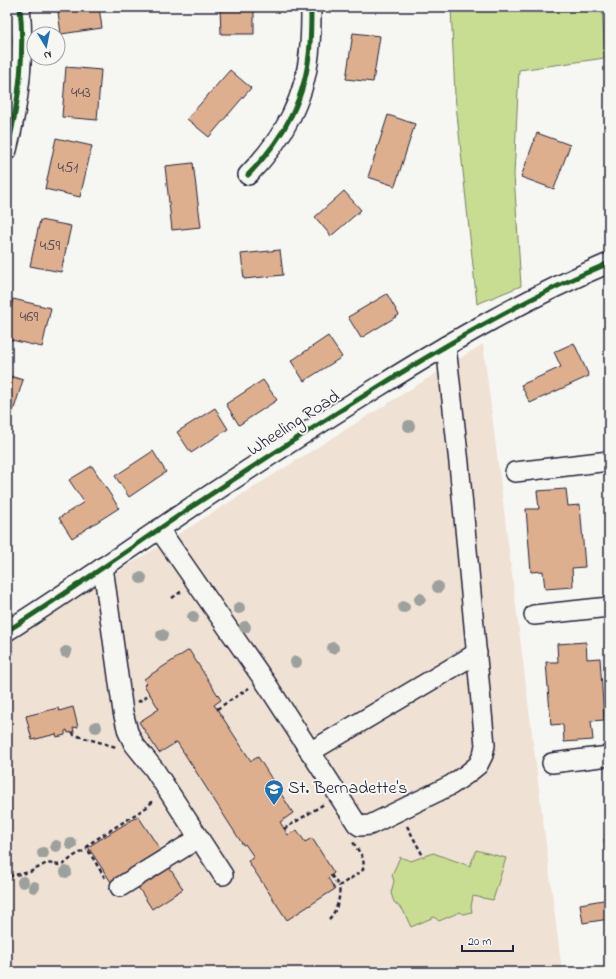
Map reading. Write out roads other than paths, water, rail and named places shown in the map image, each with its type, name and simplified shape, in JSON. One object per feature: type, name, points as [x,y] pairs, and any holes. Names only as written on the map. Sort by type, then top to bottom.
[{"type":"street","points":[[8,144],[18,98],[22,65],[20,7]]},
{"type":"street","points":[[248,175],[280,138],[294,111],[307,70],[310,45],[311,7]]},
{"type":"street","name":"Wheeling Road","points":[[7,631],[326,419],[446,346],[504,314],[587,273],[609,264]]},
{"type":"street","points":[[159,529],[263,680],[357,824],[360,826],[370,825],[451,785],[478,765],[483,756],[485,745],[460,471],[446,346]]},
{"type":"street","points":[[515,472],[609,461]]},
{"type":"street","points":[[103,567],[124,720],[128,732],[136,747],[165,787],[223,875]]},
{"type":"street","points":[[534,614],[609,607]]},
{"type":"street","points":[[310,752],[477,653]]},
{"type":"street","points":[[552,763],[609,756]]},
{"type":"street","points":[[120,887],[199,838]]},
{"type":"place","name":"St. Bernadette's","points":[[274,806]]}]
